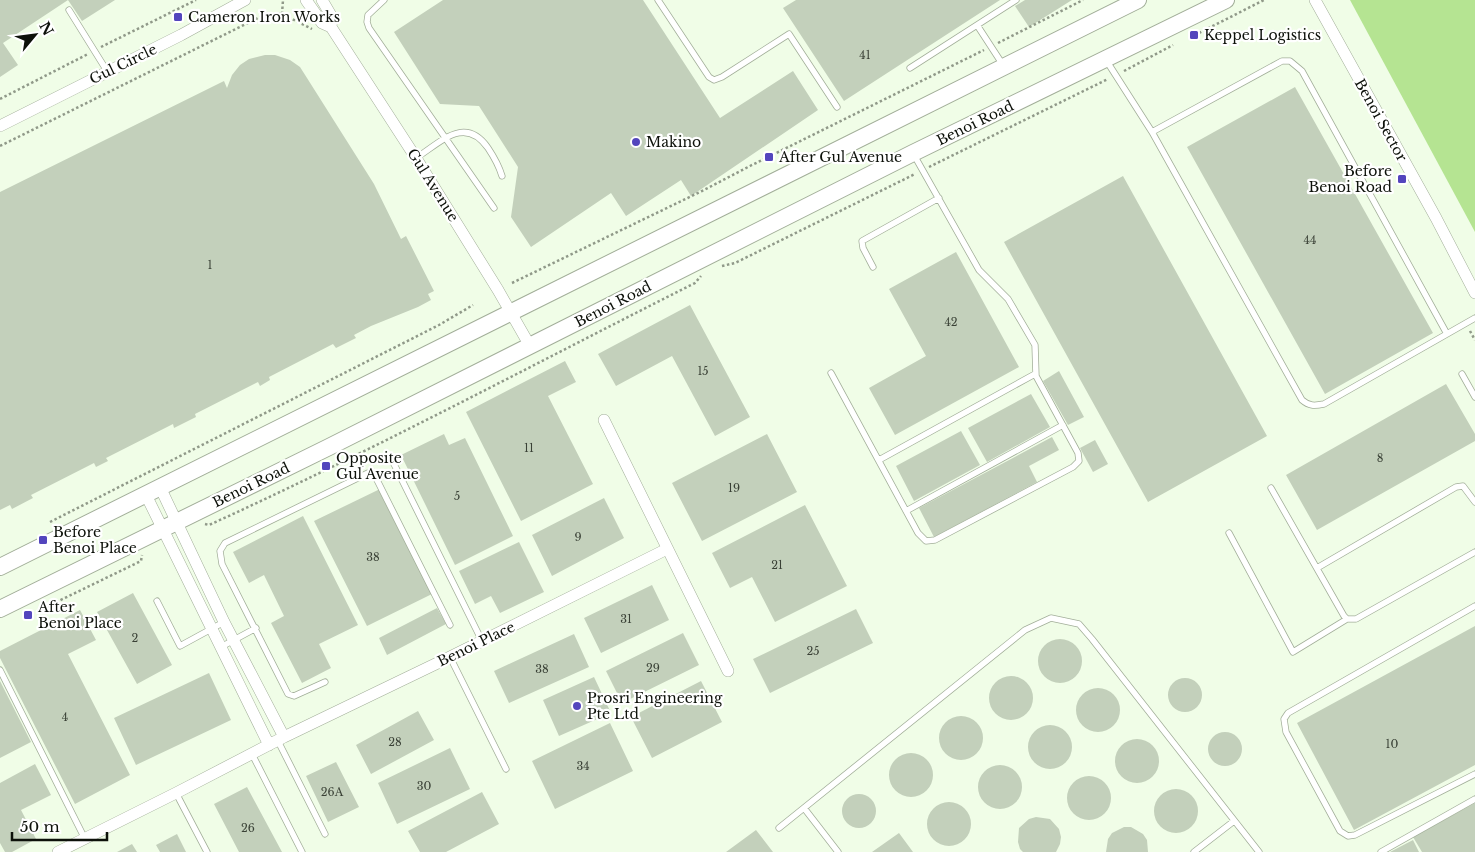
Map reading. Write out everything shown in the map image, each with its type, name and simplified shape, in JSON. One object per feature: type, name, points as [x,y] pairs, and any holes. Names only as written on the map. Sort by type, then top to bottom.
[{"type":"main road","points":[[0,567],[1138,0]]},
{"type":"main road","name":"Benoi Road","points":[[0,609],[329,447],[913,153],[1226,0]]},
{"type":"street","name":"Gul Circle","points":[[0,126],[181,35],[245,0]]},
{"type":"street","name":"Gul Avenue","points":[[306,0],[322,23],[331,27],[416,158],[512,312],[530,346]]},
{"type":"street","name":"Gul Avenue","points":[[322,0],[332,17],[331,27]]},
{"type":"street","name":"Benoi Sector","points":[[1314,0],[1471,278],[1475,293]]},
{"type":"street","points":[[604,420],[728,671]]},
{"type":"street","points":[[153,491],[234,640],[277,741]]},
{"type":"street","points":[[153,491],[170,525],[212,629],[277,741]]},
{"type":"street","name":"Benoi Place","points":[[58,852],[176,794],[277,741],[667,549]]},
{"type":"lane","points":[[384,0],[368,15],[367,22],[369,28],[494,208]]},
{"type":"lane","points":[[658,0],[709,77],[714,80],[722,77],[789,34],[837,106]]},
{"type":"lane","points":[[910,68],[1016,0]]},
{"type":"lane","points":[[69,10],[107,72]]},
{"type":"lane","points":[[976,25],[1004,67]]},
{"type":"lane","points":[[1106,60],[1152,132],[1302,400],[1315,406],[1324,404],[1475,318]]},
{"type":"lane","points":[[1152,132],[1282,61],[1290,61],[1302,70],[1447,334]]},
{"type":"lane","points":[[416,158],[456,133],[472,133],[487,147],[498,164],[502,176]]},
{"type":"lane","points":[[831,373],[906,511],[922,538],[926,540],[936,540],[1073,467],[1079,461],[1079,456],[1035,374],[1035,344],[1008,299],[979,270],[913,153]]},
{"type":"lane","points":[[873,267],[862,248],[862,241],[939,198]]},
{"type":"lane","points":[[879,460],[1035,374]]},
{"type":"lane","points":[[1462,374],[1475,397]]},
{"type":"lane","points":[[906,511],[1063,425]]},
{"type":"lane","points":[[393,462],[482,641]]},
{"type":"lane","points":[[325,682],[294,696],[288,694],[222,564],[220,550],[225,543],[368,473],[376,478],[450,625]]},
{"type":"lane","points":[[1317,568],[1456,487],[1463,486],[1475,502]]},
{"type":"lane","points":[[1271,488],[1347,619]]},
{"type":"lane","points":[[1229,533],[1293,652],[1347,619],[1356,619],[1475,552]]},
{"type":"lane","points":[[157,601],[180,646],[224,622]]},
{"type":"lane","points":[[1475,606],[1288,713],[1284,719],[1286,732],[1340,831],[1348,836],[1355,835],[1475,774]]},
{"type":"lane","points":[[778,828],[1025,630],[1051,618],[1079,624],[1259,852]]},
{"type":"lane","points":[[221,647],[256,628]]},
{"type":"lane","points":[[450,657],[506,769]]},
{"type":"lane","points":[[0,670],[85,839]]},
{"type":"lane","points":[[277,741],[325,834]]},
{"type":"lane","points":[[252,754],[302,852]]},
{"type":"lane","points":[[176,794],[207,852]]},
{"type":"lane","points":[[1381,852],[1475,799]]},
{"type":"lane","points":[[804,808],[838,852]]},
{"type":"lane","points":[[1194,852],[1234,821]]},
{"type":"path","points":[[282,14],[283,0]]},
{"type":"path","points":[[512,283],[702,191],[1083,0]]},
{"type":"path","points":[[1199,32],[1264,0]]},
{"type":"path","points":[[0,146],[266,14],[282,14],[321,33],[331,27]]},
{"type":"path","points":[[718,267],[735,264],[1173,45]]},
{"type":"path","points":[[201,524],[209,525],[266,499],[483,392],[565,348],[695,283],[702,274]]},
{"type":"path","points":[[50,522],[439,325],[473,305]]},
{"type":"path","points":[[38,611],[141,561],[144,549]]},
{"type":"green space","points":[[1350,0],[1475,0],[1475,232]]},
{"type":"building","points":[[0,0],[68,0],[3,43],[18,65],[0,77]]},
{"type":"building","points":[[68,0],[115,0],[82,21]]},
{"type":"building","name":"Makino","points":[[443,0],[643,0],[720,118],[793,71],[818,110],[691,196],[681,180],[626,216],[611,193],[531,247],[511,217],[518,167],[479,106],[440,104],[394,32]]},
{"type":"building","points":[[796,0],[1000,0],[844,101],[783,8]]},
{"type":"building","points":[[1025,0],[1072,0],[1029,27],[1015,6]]},
{"type":"building","points":[[265,55],[275,55],[290,60],[300,67],[374,184],[401,239],[406,236],[434,291],[428,294],[431,300],[371,326],[354,335],[356,338],[336,348],[333,344],[269,377],[270,380],[260,386],[258,382],[195,414],[196,417],[174,428],[173,424],[106,458],[108,461],[96,467],[94,463],[31,495],[33,498],[12,509],[10,505],[0,510],[0,192],[224,81],[227,88],[232,75],[240,65],[249,59]]},
{"type":"building","points":[[1295,87],[1433,333],[1325,394],[1187,147]]},
{"type":"building","points":[[1123,176],[1267,436],[1148,502],[1004,242]]},
{"type":"building","points":[[956,252],[1019,367],[895,435],[869,388],[926,356],[889,289]]},
{"type":"building","points":[[690,305],[750,417],[715,436],[672,356],[616,386],[598,354]]},
{"type":"building","points":[[565,361],[576,382],[548,396],[593,484],[521,521],[466,412]]},
{"type":"building","points":[[1059,371],[1084,417],[1068,425],[1043,381]]},
{"type":"building","points":[[1446,384],[1475,434],[1475,441],[1317,530],[1286,475]]},
{"type":"building","points":[[1031,394],[1050,427],[987,462],[968,428]]},
{"type":"building","points":[[961,431],[980,465],[914,501],[896,466]]},
{"type":"building","points":[[444,434],[449,445],[465,438],[513,536],[455,565],[401,455]]},
{"type":"building","points":[[767,434],[797,492],[702,541],[672,483]]},
{"type":"building","points":[[1052,437],[1059,450],[1029,466],[1037,482],[934,537],[919,508]]},
{"type":"building","points":[[1095,440],[1108,464],[1093,472],[1080,448]]},
{"type":"building","points":[[380,489],[432,594],[367,626],[314,521]]},
{"type":"building","points":[[604,498],[624,538],[552,576],[532,535]]},
{"type":"building","points":[[805,505],[847,586],[775,622],[752,577],[730,588],[712,553]]},
{"type":"building","points":[[303,516],[358,625],[319,644],[331,668],[302,683],[271,623],[284,616],[264,575],[249,583],[233,552]]},
{"type":"building","points":[[519,542],[544,592],[500,613],[491,596],[475,604],[459,571]]},
{"type":"building","points":[[652,585],[669,620],[601,653],[584,618]]},
{"type":"building","points":[[133,593],[172,665],[137,684],[97,612]]},
{"type":"building","points":[[437,608],[446,624],[387,655],[379,638]]},
{"type":"building","points":[[856,609],[873,643],[770,693],[753,659]]},
{"type":"building","points":[[80,610],[96,640],[68,654],[130,775],[75,804],[0,658],[0,651]]},
{"type":"building","points":[[1475,626],[1475,765],[1354,830],[1297,723]]},
{"type":"building","points":[[683,633],[699,665],[622,703],[606,671]]},
{"type":"building","points":[[574,634],[589,667],[509,703],[494,671]]},
{"type":"building","points":[[1060,639],[1072,643],[1078,649],[1082,661],[1078,673],[1072,679],[1060,683],[1048,679],[1042,673],[1038,661],[1042,649],[1048,643]]},
{"type":"building","points":[[209,673],[231,720],[136,765],[114,718]]},
{"type":"building","points":[[1011,676],[1023,680],[1029,686],[1033,698],[1029,710],[1023,716],[1011,720],[999,716],[993,710],[989,698],[993,686],[999,680]]},
{"type":"building","name":"Prosri Engineering Pte Ltd","points":[[594,677],[611,713],[559,736],[543,700]]},
{"type":"building","points":[[1185,678],[1192,679],[1197,683],[1201,688],[1201,702],[1197,707],[1192,711],[1185,712],[1178,711],[1173,707],[1169,702],[1168,695],[1169,688],[1173,683],[1178,679]]},
{"type":"building","points":[[0,681],[31,742],[0,758]]},
{"type":"building","points":[[701,681],[722,722],[652,758],[631,717]]},
{"type":"building","points":[[1098,688],[1110,692],[1116,698],[1120,710],[1116,722],[1110,728],[1098,732],[1086,728],[1080,722],[1076,710],[1080,698],[1086,692]]},
{"type":"building","points":[[418,711],[434,740],[371,774],[356,745]]},
{"type":"building","points":[[961,716],[973,720],[979,726],[983,738],[979,750],[973,756],[961,760],[949,756],[943,750],[939,738],[943,726],[949,720]]},
{"type":"building","points":[[610,723],[633,771],[555,809],[532,761]]},
{"type":"building","points":[[1050,725],[1062,729],[1068,735],[1072,747],[1068,759],[1062,765],[1050,769],[1038,765],[1032,759],[1028,747],[1032,735],[1038,729]]},
{"type":"building","points":[[1225,732],[1232,733],[1237,737],[1241,742],[1241,756],[1237,761],[1232,765],[1225,766],[1218,765],[1213,761],[1209,756],[1208,749],[1209,742],[1213,737],[1218,733]]},
{"type":"building","points":[[1137,739],[1149,743],[1155,749],[1159,761],[1155,773],[1149,779],[1137,783],[1125,779],[1119,773],[1115,761],[1119,749],[1125,743]]},
{"type":"building","points":[[450,748],[470,789],[397,824],[378,783]]},
{"type":"building","points":[[911,753],[923,757],[929,763],[933,775],[929,787],[923,793],[911,797],[899,793],[893,787],[889,775],[893,763],[899,757]]},
{"type":"building","points":[[336,762],[359,807],[328,822],[306,776]]},
{"type":"building","points":[[35,764],[51,795],[21,810],[36,839],[12,852],[5,852],[0,843],[0,783]]},
{"type":"building","points":[[1000,765],[1012,769],[1018,775],[1022,787],[1018,799],[1012,805],[1000,809],[988,805],[982,799],[978,787],[982,775],[988,769]]},
{"type":"building","points":[[1089,776],[1101,780],[1107,786],[1111,798],[1107,810],[1101,816],[1089,820],[1077,816],[1071,810],[1067,798],[1071,786],[1077,780]]},
{"type":"building","points":[[247,787],[282,852],[239,852],[214,804]]},
{"type":"building","points":[[1176,789],[1188,793],[1194,799],[1198,811],[1194,823],[1188,829],[1176,833],[1164,829],[1158,823],[1154,811],[1158,799],[1164,793]]},
{"type":"building","points":[[482,792],[499,824],[446,852],[420,852],[408,831]]},
{"type":"building","points":[[859,794],[871,799],[876,811],[871,823],[859,828],[847,823],[842,811],[847,799]]},
{"type":"building","points":[[949,802],[961,806],[967,812],[971,824],[967,836],[961,842],[949,846],[937,842],[931,836],[927,824],[931,812],[937,806]]},
{"type":"building","points":[[1475,803],[1475,852],[1422,852],[1413,837]]},
{"type":"building","points":[[1036,817],[1050,819],[1059,829],[1061,837],[1056,852],[1023,852],[1020,849],[1018,842],[1019,828],[1029,819]]},
{"type":"building","points":[[1124,827],[1131,827],[1143,834],[1147,840],[1148,852],[1106,852],[1108,839],[1112,833]]},
{"type":"building","points":[[756,830],[773,852],[726,852]]},
{"type":"building","points":[[899,833],[913,852],[872,852]]},
{"type":"building","points":[[177,834],[186,852],[160,852],[156,845]]},
{"type":"building","points":[[1413,840],[1419,852],[1390,852]]},
{"type":"building","points":[[132,844],[137,852],[117,852]]},
{"type":"place","name":"Cameron Iron Works","points":[[178,17]]},
{"type":"place","name":"Keppel Logistics","points":[[1194,35]]},
{"type":"place","name":"Makino","points":[[636,142]]},
{"type":"place","name":"After Gul Avenue","points":[[769,157]]},
{"type":"place","name":"Before Benoi Road","points":[[1402,179]]},
{"type":"place","name":"Opposite Gul Avenue","points":[[326,466]]},
{"type":"place","name":"Before Benoi Place","points":[[43,540]]},
{"type":"place","name":"After Benoi Place","points":[[28,615]]},
{"type":"place","name":"Prosri Engineering Pte Ltd","points":[[577,706]]}]
